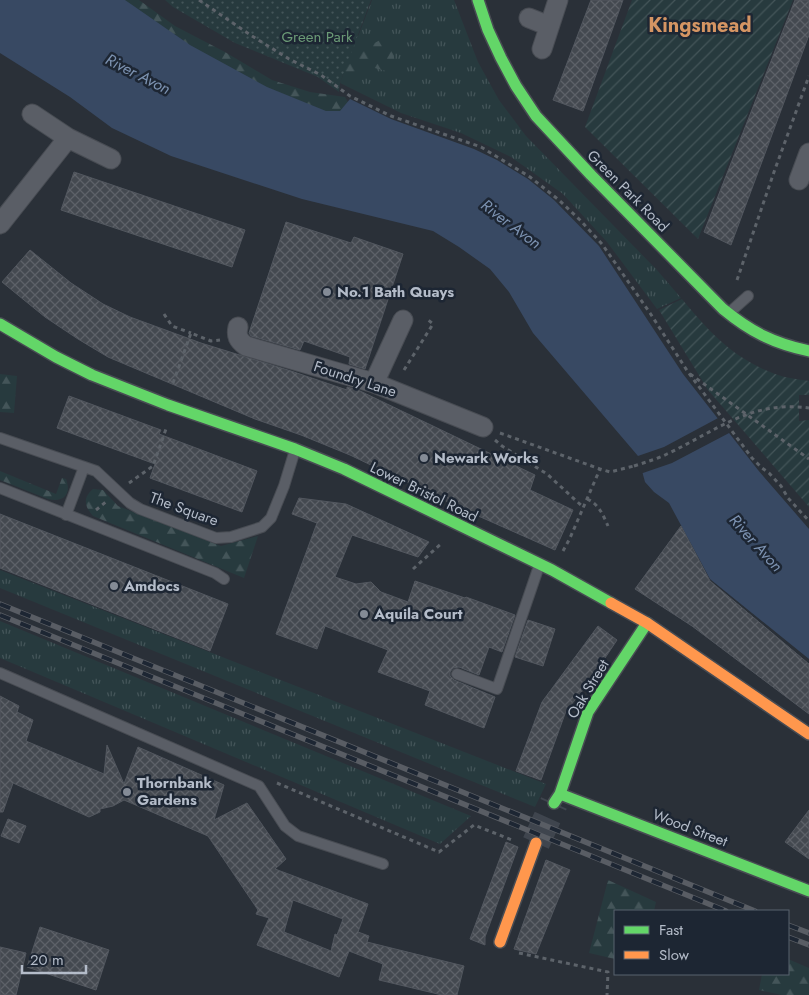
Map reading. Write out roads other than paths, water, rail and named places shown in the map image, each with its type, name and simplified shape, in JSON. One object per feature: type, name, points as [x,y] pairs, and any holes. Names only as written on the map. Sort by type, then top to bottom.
[{"type":"main road","name":"Green Park Road","points":[[478,0],[496,48],[509,75],[534,113],[577,161],[650,234],[707,295],[728,314],[753,332],[790,347],[809,351]]},
{"type":"main road","name":"Lower Bristol Road","points":[[0,324],[56,357],[101,379],[168,405],[295,449],[400,495],[552,570],[647,623],[809,734]]},
{"type":"main road","name":"Oak Street","points":[[557,798],[588,712],[647,623]]},
{"type":"main road","name":"Wood Street","points":[[557,798],[694,846],[809,891]]},
{"type":"main road","points":[[500,942],[534,845]]},
{"type":"street","points":[[542,49],[558,0]]},
{"type":"street","points":[[529,18],[549,26]]},
{"type":"street","points":[[32,114],[68,138],[111,159]]},
{"type":"street","points":[[0,224],[68,138]]},
{"type":"street","points":[[799,180],[809,153]]},
{"type":"street","points":[[383,386],[403,320]]},
{"type":"street","name":"Foundry Lane","points":[[238,333],[246,346],[383,386],[493,432]]},
{"type":"lane","points":[[728,314],[748,296]]},
{"type":"lane","name":"The Square","points":[[0,438],[96,471],[130,503],[140,509],[216,538],[231,537],[262,527],[271,518],[284,486],[295,449]]},
{"type":"lane","points":[[66,515],[84,467]]},
{"type":"lane","points":[[0,488],[215,573],[224,579]]},
{"type":"lane","points":[[456,674],[497,689],[540,565]]},
{"type":"lane","points":[[0,673],[259,786],[284,826],[298,836],[382,864]]},
{"type":"lane","points":[[690,859],[694,846]]},
{"type":"water","name":"River Avon","points":[[0,0],[125,0],[190,45],[267,87],[326,111],[340,111],[350,99],[391,119],[474,149],[497,160],[528,179],[554,200],[599,246],[683,374],[758,470],[809,529],[809,659],[710,579],[669,503],[654,492],[645,482],[638,456],[533,333],[509,292],[490,269],[433,231],[302,199],[171,156],[112,128],[70,97],[0,53]]},
{"type":"tunnel","points":[[536,843],[554,803]]},
{"type":"railway","points":[[0,604],[753,910]]},
{"type":"railway","points":[[0,615],[724,910]]},
{"type":"railway","points":[[789,925],[809,933]]},
{"type":"railway","points":[[789,937],[809,945]]},
{"type":"place","name":"No.1 Bath Quays","points":[[327,292]]},
{"type":"place","name":"Newark Works","points":[[424,458]]},
{"type":"place","name":"Amdocs","points":[[114,586]]},
{"type":"place","name":"Aquila Court","points":[[364,614]]},
{"type":"place","name":"Thornbank Gardens","points":[[127,792]]},
{"type":"district","name":"Kingsmead","points":[[700,25]]},
{"type":"park label","name":"Green Park","points":[[317,37]]}]
